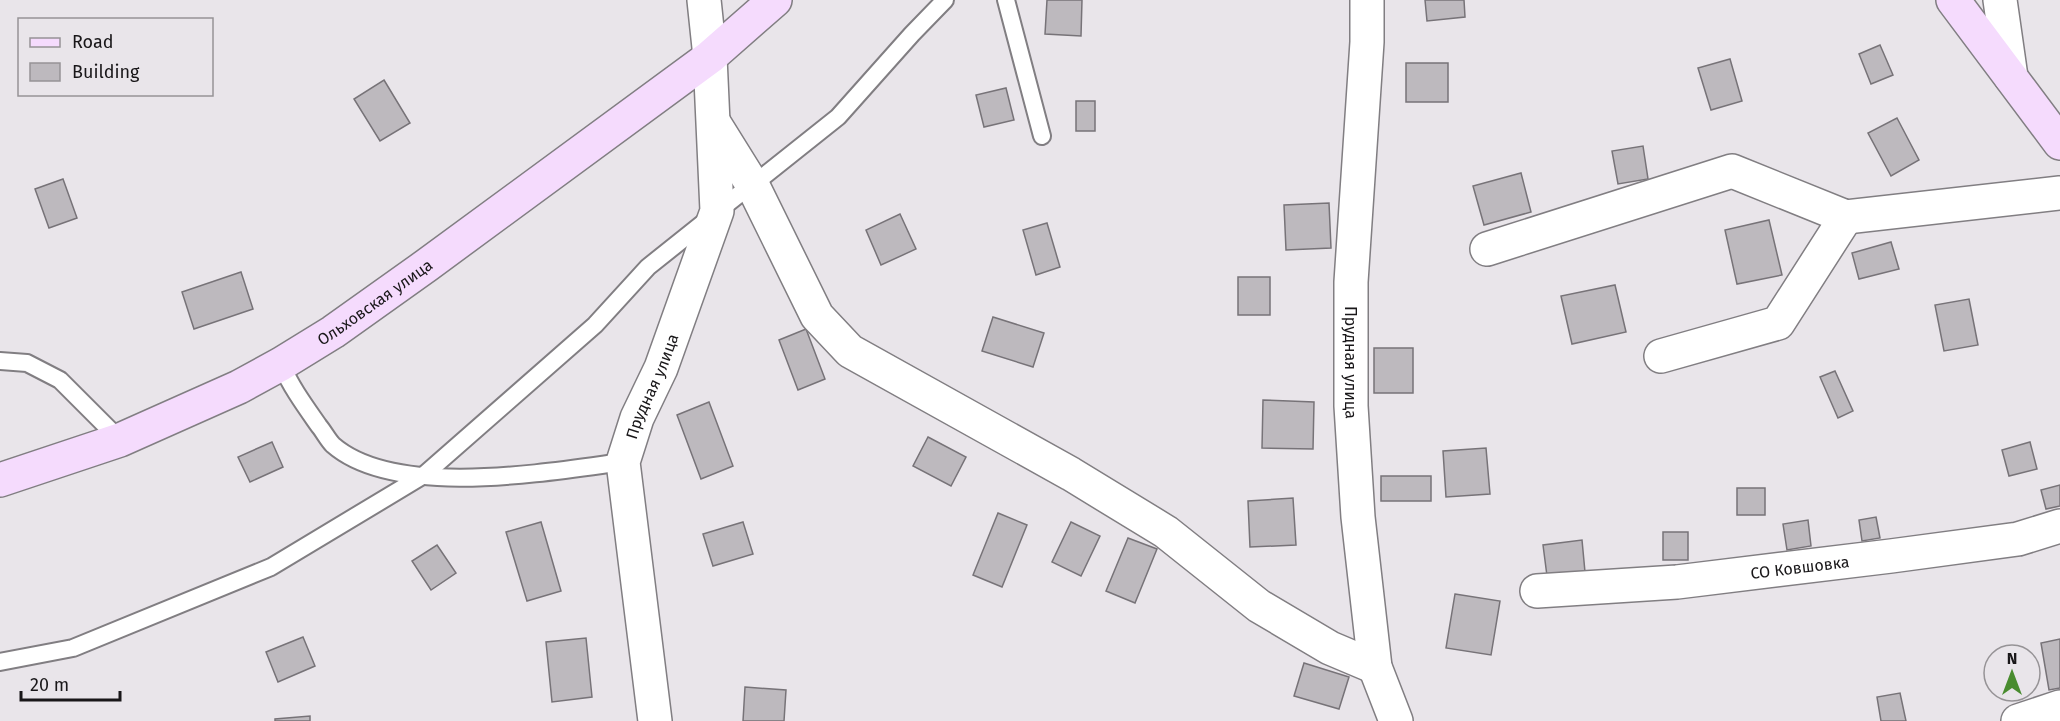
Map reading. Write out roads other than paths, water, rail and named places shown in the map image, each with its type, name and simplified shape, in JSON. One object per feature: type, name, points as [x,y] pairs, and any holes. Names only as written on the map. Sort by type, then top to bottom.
[{"type":"street","points":[[704,0],[711,57]]},
{"type":"street","name":"Ольховская улица","points":[[0,480],[120,440],[239,387],[333,332],[711,57],[775,0]]},
{"type":"street","name":"Прудная улица","points":[[1367,0],[1367,42],[1351,282],[1351,406],[1358,518],[1375,667],[1396,721]]},
{"type":"street","points":[[1953,0],[2060,143]]},
{"type":"street","points":[[2000,0],[2011,77]]},
{"type":"street","name":"Прудная улица","points":[[655,721],[623,462],[637,418],[661,368],[717,211],[711,57]]},
{"type":"street","points":[[714,123],[751,186],[817,316],[850,351],[1080,480],[1166,532],[1259,606],[1330,648],[1375,667]]},
{"type":"street","points":[[1487,249],[1732,171],[1846,217],[2060,193]]},
{"type":"street","points":[[1661,356],[1778,323],[1846,217]]},
{"type":"street","name":"СО Ковшовка","points":[[1537,591],[1677,582],[1891,556],[2018,539],[2060,526]]},
{"type":"street","points":[[2018,721],[2060,708]]},
{"type":"lane","points":[[0,662],[73,648],[271,567],[424,475],[595,325],[648,267],[838,117],[945,0]]},
{"type":"lane","points":[[1006,0],[1042,136]]},
{"type":"lane","points":[[0,361],[27,363],[60,380],[120,440]]},
{"type":"lane","points":[[281,364],[290,386],[333,444],[364,464],[444,478],[519,476],[623,462]]}]
